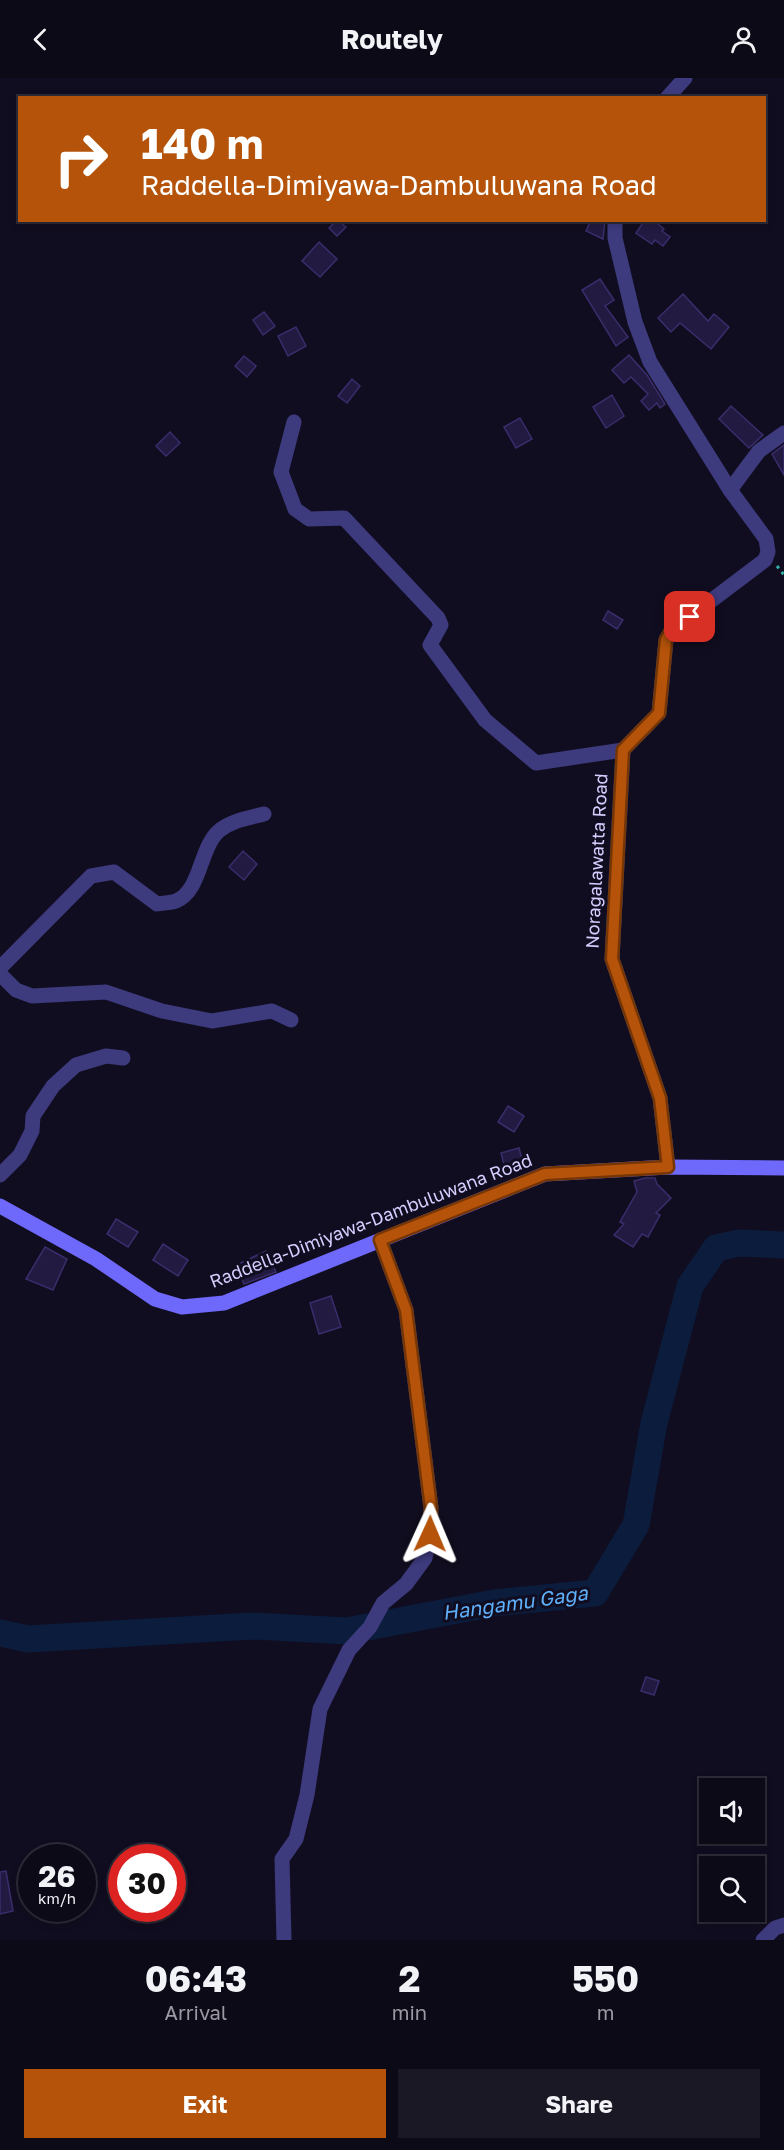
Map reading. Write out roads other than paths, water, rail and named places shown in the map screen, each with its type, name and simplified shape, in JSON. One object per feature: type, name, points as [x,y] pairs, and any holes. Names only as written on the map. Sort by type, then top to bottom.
[{"type":"street","points":[[670,96],[685,78]]},
{"type":"street","name":"Noragalawatta Road","points":[[615,222],[615,238],[635,322],[650,362],[730,490],[766,539],[768,552],[765,560],[671,631],[666,640],[659,713],[623,750],[612,959],[660,1098],[668,1167]]},
{"type":"street","points":[[294,422],[281,472],[295,509],[309,519],[344,518],[438,618],[441,626],[430,645],[485,720],[536,763],[623,750]]},
{"type":"street","points":[[730,490],[759,451],[784,433]]},
{"type":"street","points":[[0,968],[91,876],[114,872],[157,904],[177,901],[191,888],[209,844],[219,831],[236,821],[264,814]]},
{"type":"street","points":[[0,974],[16,990],[32,996],[106,992],[162,1011],[212,1021],[272,1011],[291,1020]]},
{"type":"street","points":[[0,1175],[20,1155],[32,1131],[33,1116],[53,1086],[76,1065],[106,1056],[123,1058]]},
{"type":"street","name":"Raddella-Dimiyawa-Dambuluwana Road","points":[[0,1206],[96,1259],[155,1299],[182,1307],[224,1302],[545,1174],[668,1167],[784,1168]]},
{"type":"street","points":[[284,1940],[282,1859],[296,1839],[307,1795],[320,1709],[349,1650],[370,1627],[383,1603],[406,1584],[425,1558],[430,1534],[431,1508],[406,1310],[380,1240]]},
{"type":"street","points":[[763,1940],[776,1928],[784,1925]]},
{"type":"waterway","name":"Hangamu Gaga","points":[[0,1633],[28,1639],[252,1626],[347,1631],[494,1603],[595,1593],[636,1525],[654,1423],[690,1286],[716,1248],[739,1243],[784,1245]]}]
